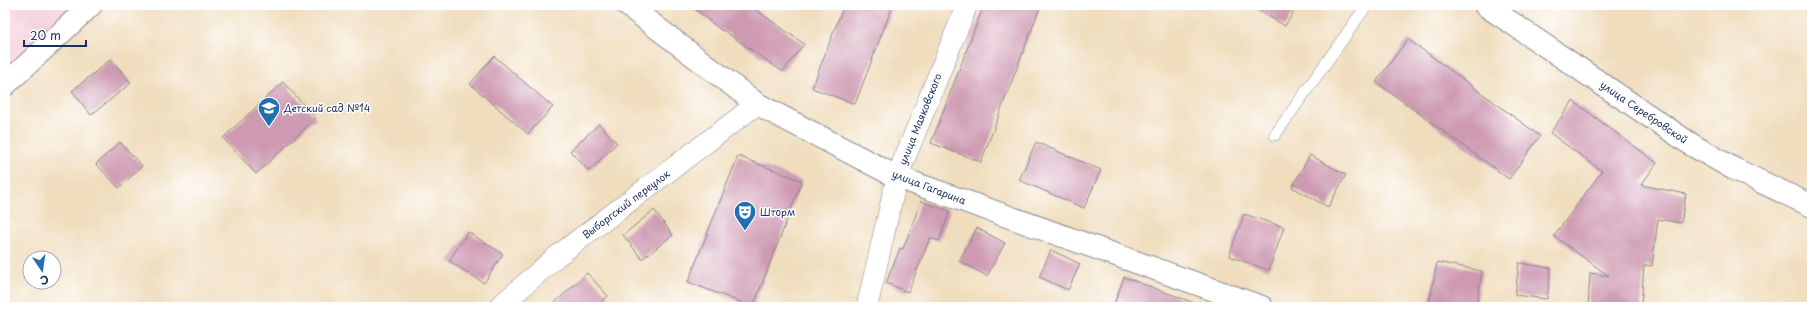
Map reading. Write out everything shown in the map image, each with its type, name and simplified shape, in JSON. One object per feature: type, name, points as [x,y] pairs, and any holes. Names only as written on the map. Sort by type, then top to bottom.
[{"type":"street","points":[[5,85],[91,5]]},
{"type":"street","name":"улица Гагарина","points":[[627,5],[757,104],[897,177],[1262,307]]},
{"type":"street","name":"улица Маяковского","points":[[867,307],[897,177],[967,5]]},
{"type":"street","name":"улица Серебровской","points":[[1485,5],[1692,144],[1734,169],[1812,206]]},
{"type":"street","name":"Выборгский переулок","points":[[499,307],[556,257],[757,104]]},
{"type":"lane","points":[[1274,134],[1367,5]]},
{"type":"shaded area","points":[[5,5],[79,5],[5,72]]},
{"type":"building","points":[[690,5],[749,5],[804,44],[783,72],[723,30],[722,31]]},
{"type":"building","points":[[844,5],[893,5],[855,104],[812,88]]},
{"type":"building","points":[[984,5],[1041,5],[981,162],[931,143]]},
{"type":"building","points":[[1250,5],[1298,5],[1285,26]]},
{"type":"building","points":[[1408,39],[1540,136],[1509,179],[1376,82]]},
{"type":"building","points":[[494,56],[553,107],[528,134],[470,84]]},
{"type":"building","points":[[111,59],[131,83],[91,115],[72,91]]},
{"type":"building","name":"Детский сад №14","points":[[283,82],[316,118],[256,174],[223,138]]},
{"type":"building","points":[[1573,101],[1657,163],[1641,185],[1686,194],[1681,223],[1658,219],[1652,266],[1644,265],[1641,307],[1588,307],[1590,273],[1609,276],[1554,236],[1602,171],[1550,133]]},
{"type":"building","points":[[599,124],[617,143],[589,171],[570,151]]},
{"type":"building","points":[[120,142],[142,166],[119,188],[96,164]]},
{"type":"building","points":[[1036,142],[1101,170],[1084,208],[1019,180]]},
{"type":"building","points":[[1310,155],[1346,175],[1328,207],[1292,187]]},
{"type":"building","name":"Шторм","points":[[738,156],[802,181],[753,307],[688,282]]},
{"type":"building","points":[[921,201],[950,211],[939,241],[930,238],[908,292],[886,283],[900,248],[903,249]]},
{"type":"building","points":[[654,210],[673,235],[642,259],[623,235]]},
{"type":"building","points":[[1244,214],[1284,227],[1269,270],[1229,256]]},
{"type":"building","points":[[977,228],[1005,243],[987,276],[959,261]]},
{"type":"building","points":[[468,232],[503,254],[484,283],[449,261]]},
{"type":"building","points":[[1051,250],[1080,264],[1068,290],[1039,277]]},
{"type":"building","points":[[1437,262],[1482,271],[1476,307],[1439,307],[1429,305]]},
{"type":"building","points":[[1519,263],[1551,268],[1547,299],[1515,295]]},
{"type":"building","points":[[587,273],[608,296],[595,307],[550,307]]},
{"type":"building","points":[[1124,277],[1200,305],[1200,307],[1113,307]]},
{"type":"place","name":"Детский сад №14","points":[[269,128]]},
{"type":"place","name":"Шторм","points":[[745,232]]}]
